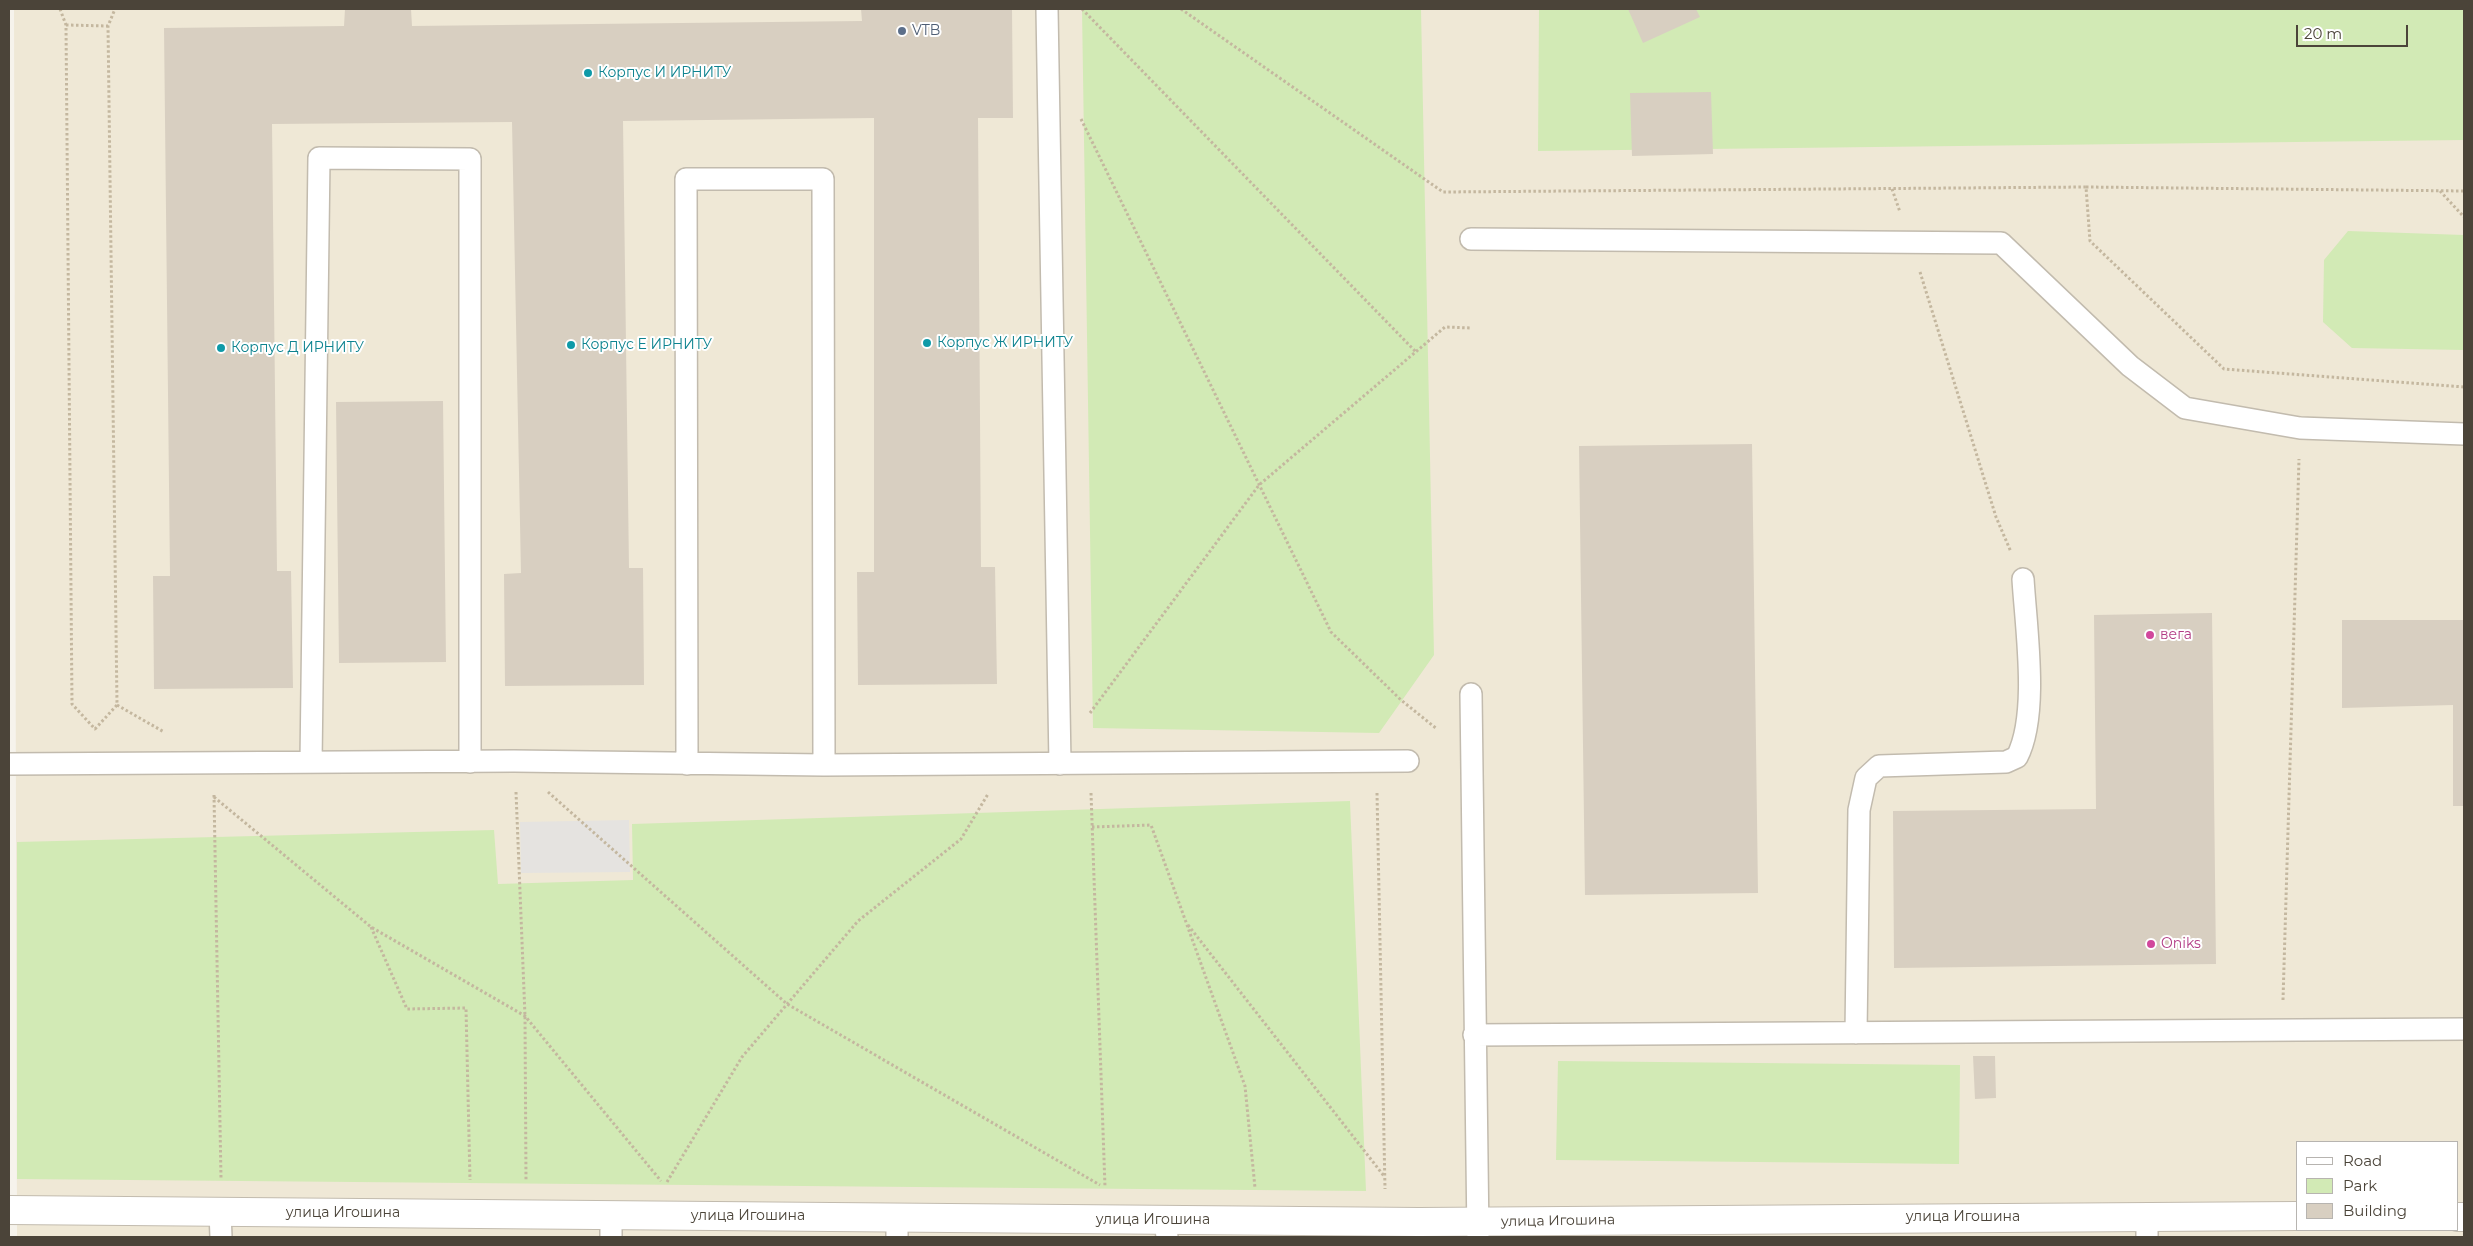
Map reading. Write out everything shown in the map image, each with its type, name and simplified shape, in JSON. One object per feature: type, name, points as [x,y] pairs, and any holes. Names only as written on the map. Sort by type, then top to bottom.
[{"type":"street","name":"улица Игошина","points":[[9,1210],[221,1212],[611,1226],[1166,1228],[1258,1221],[1386,1222],[1478,1229],[2147,1227],[2296,1216]]},
{"type":"lane","points":[[1046,9],[1060,764]]},
{"type":"lane","points":[[311,762],[318,158],[470,159],[470,762]]},
{"type":"lane","points":[[687,764],[686,179],[823,179],[824,765]]},
{"type":"lane","points":[[1471,239],[2002,243],[2130,366],[2185,408],[2300,428],[2464,434]]},
{"type":"lane","points":[[1856,1033],[1859,810],[1866,778],[1879,766],[2006,762],[2017,757],[2023,746],[2028,702],[2023,579]]},
{"type":"lane","points":[[1472,694],[1474,1035],[1478,1229]]},
{"type":"lane","points":[[9,764],[514,762],[824,765],[1408,761]]},
{"type":"lane","points":[[1474,1035],[2464,1029]]},
{"type":"path","points":[[60,9],[66,25],[72,704],[95,729],[117,704],[108,26],[115,9]]},
{"type":"path","points":[[1082,9],[1416,352]]},
{"type":"path","points":[[66,25],[108,26]]},
{"type":"path","points":[[1078,112],[1331,632],[1401,700],[1437,729]]},
{"type":"path","points":[[2086,187],[2464,191]]},
{"type":"path","points":[[1892,189],[1911,242],[1996,517],[2023,579]]},
{"type":"path","points":[[2440,191],[2464,217]]},
{"type":"path","points":[[1059,720],[1086,719],[1259,485],[1445,327],[1471,328]]},
{"type":"path","points":[[2282,1030],[2300,428]]},
{"type":"path","points":[[117,704],[150,723]]},
{"type":"path","points":[[213,762],[221,1212]]},
{"type":"path","points":[[514,762],[787,1004],[1105,1187],[1091,788],[1060,764]]},
{"type":"path","points":[[514,762],[525,1016],[526,1189]]},
{"type":"path","points":[[1377,762],[1386,1222]]},
{"type":"path","points":[[214,797],[371,927],[525,1016],[665,1186],[742,1057],[858,920],[961,839],[990,789]]},
{"type":"path","points":[[1092,827],[1151,825],[1245,1086],[1258,1221]]},
{"type":"path","points":[[1186,923],[1385,1176]]},
{"type":"path","points":[[371,927],[407,1010],[466,1008],[470,1186]]},
{"type":"shaded area","points":[[14,9],[2464,9],[2464,1237],[17,1237]]},
{"type":"shaded area","points":[[629,820],[630,872],[521,873],[520,822]]},
{"type":"green space","points":[[1082,9],[1421,9],[1434,655],[1379,733],[1093,728]]},
{"type":"green space","points":[[1539,9],[2464,9],[2464,140],[1538,151]]},
{"type":"green space","points":[[2348,231],[2464,235],[2464,350],[2352,348],[2323,322],[2324,260]]},
{"type":"green space","points":[[1350,801],[1366,1191],[17,1179],[17,842],[494,830],[498,884],[633,880],[632,824]]},
{"type":"green space","points":[[1558,1061],[1960,1065],[1959,1164],[1556,1160]]},
{"type":"building","points":[[345,9],[411,9],[412,26],[862,21],[861,9],[1012,9],[1013,118],[978,118],[981,567],[995,567],[997,684],[858,685],[857,572],[874,572],[874,118],[623,121],[629,568],[643,568],[644,685],[505,686],[504,574],[521,573],[512,122],[272,124],[277,571],[291,571],[293,688],[154,689],[153,576],[170,576],[164,28],[344,26]]},
{"type":"building","points":[[1628,9],[1696,9],[1700,17],[1643,43]]},
{"type":"building","points":[[1711,92],[1713,154],[1632,156],[1630,93]]},
{"type":"building","points":[[443,401],[446,662],[339,663],[336,402]]},
{"type":"building","points":[[1752,444],[1758,893],[1585,895],[1579,446]]},
{"type":"building","points":[[2212,613],[2216,964],[1894,968],[1893,811],[2096,809],[2094,615]]},
{"type":"building","points":[[2342,620],[2464,620],[2464,806],[2453,806],[2453,705],[2342,708]]},
{"type":"building","points":[[1973,1056],[1995,1056],[1996,1098],[1975,1099]]},
{"type":"place","name":"VTB","points":[[902,31]]},
{"type":"place","name":"Корпус И ИРНИТУ","points":[[588,73]]},
{"type":"place","name":"Корпус Ж ИРНИТУ","points":[[927,343]]},
{"type":"place","name":"Корпус Е ИРНИТУ","points":[[571,345]]},
{"type":"place","name":"Корпус Д ИРНИТУ","points":[[221,348]]},
{"type":"place","name":"вега","points":[[2150,635]]},
{"type":"place","name":"Oniks","points":[[2151,944]]}]
